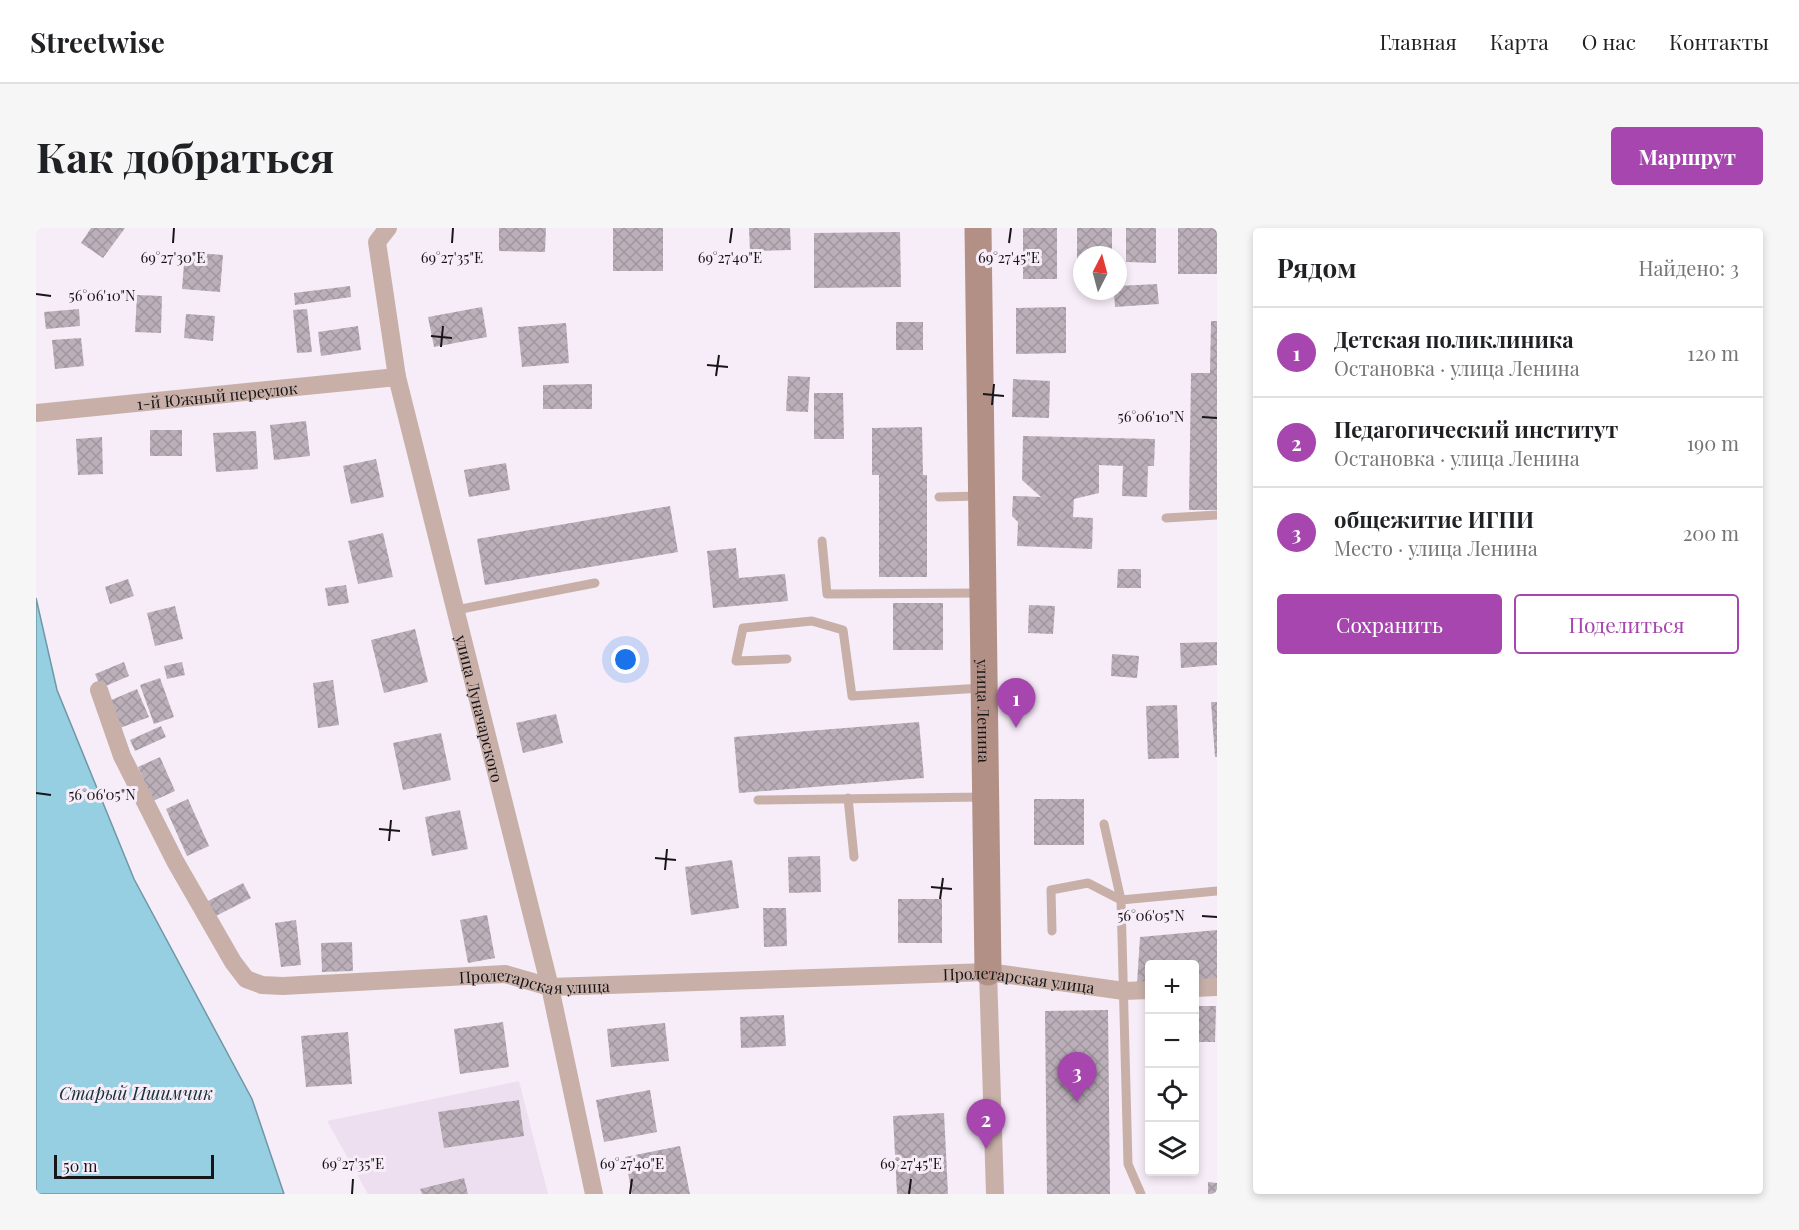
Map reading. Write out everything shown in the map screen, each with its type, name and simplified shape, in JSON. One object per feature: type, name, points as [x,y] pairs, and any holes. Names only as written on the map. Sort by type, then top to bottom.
[{"type":"street","name":"улица Луначарского","points":[[388,228],[376,242],[398,377],[550,987],[594,1194]]},
{"type":"street","name":"улица Ленина","points":[[978,228],[988,972],[995,1194]]},
{"type":"street","name":"1-й Южный переулок","points":[[36,413],[398,377]]},
{"type":"street","name":"Пролетарская улица","points":[[99,690],[122,756],[170,851],[233,962],[246,979],[262,985],[283,986],[505,974],[550,987],[988,972],[1124,991],[1145,990]]},
{"type":"street","points":[[1199,988],[1217,987]]},
{"type":"lane","points":[[939,497],[982,495]]},
{"type":"lane","points":[[1166,518],[1217,516]]},
{"type":"lane","points":[[822,542],[827,594],[983,592]]},
{"type":"lane","points":[[456,610],[595,583]]},
{"type":"lane","points":[[787,659],[736,661],[743,628],[812,621],[843,630],[852,696],[984,688]]},
{"type":"lane","points":[[758,800],[985,796]]},
{"type":"lane","points":[[848,798],[854,857]]},
{"type":"lane","points":[[1104,824],[1121,900],[1128,1164],[1141,1194]]},
{"type":"lane","points":[[1052,932],[1051,890],[1088,883],[1121,900],[1217,891]]},
{"type":"shaded area","points":[[519,1081],[548,1194],[368,1194],[327,1121]]},
{"type":"water","name":"Старый Ишимчик","points":[[36,598],[57,690],[134,879],[252,1099],[284,1194],[36,1194]]},
{"type":"building","points":[[91,228],[125,228],[103,258],[81,243]]},
{"type":"building","points":[[499,228],[546,228],[545,252],[499,251]]},
{"type":"building","points":[[613,228],[663,228],[663,271],[613,271]]},
{"type":"building","points":[[749,228],[790,228],[791,250],[750,251]]},
{"type":"building","points":[[1023,228],[1057,228],[1057,279],[1023,279]]},
{"type":"building","points":[[1077,228],[1112,228],[1112,246],[1077,246]]},
{"type":"building","points":[[1126,228],[1156,228],[1156,263],[1127,262]]},
{"type":"building","points":[[1178,228],[1217,228],[1217,274],[1178,274]]},
{"type":"building","points":[[900,232],[901,287],[814,288],[814,233]]},
{"type":"building","points":[[185,252],[223,255],[220,292],[182,289]]},
{"type":"building","points":[[1157,284],[1159,304],[1115,307],[1115,300],[1127,300],[1127,286]]},
{"type":"building","points":[[350,286],[351,297],[295,305],[294,293]]},
{"type":"building","points":[[137,295],[162,296],[161,333],[135,332]]},
{"type":"building","points":[[482,307],[487,337],[434,347],[428,317]]},
{"type":"building","points":[[1066,307],[1066,353],[1016,354],[1016,308]]},
{"type":"building","points":[[79,309],[80,326],[46,329],[44,312]]},
{"type":"building","points":[[307,309],[312,352],[297,353],[293,310]]},
{"type":"building","points":[[186,314],[215,316],[213,341],[184,338]]},
{"type":"building","points":[[1211,321],[1217,321],[1217,510],[1189,510],[1191,373],[1210,373]]},
{"type":"building","points":[[896,322],[923,322],[923,350],[896,350]]},
{"type":"building","points":[[566,323],[569,363],[522,367],[518,327]]},
{"type":"building","points":[[358,326],[361,350],[321,356],[318,332]]},
{"type":"building","points":[[81,338],[84,366],[55,369],[52,340]]},
{"type":"building","points":[[788,376],[810,377],[808,412],[786,411]]},
{"type":"building","points":[[1013,379],[1050,381],[1049,418],[1012,417]]},
{"type":"building","points":[[592,384],[592,409],[543,409],[543,385]]},
{"type":"building","points":[[814,393],[843,393],[844,439],[814,439]]},
{"type":"building","points":[[306,421],[310,456],[274,460],[270,425]]},
{"type":"building","points":[[922,427],[923,475],[927,475],[927,577],[879,577],[879,475],[872,475],[872,428]]},
{"type":"building","points":[[150,430],[182,430],[182,456],[150,456]]},
{"type":"building","points":[[256,431],[258,469],[216,472],[213,433]]},
{"type":"building","points":[[1023,436],[1155,439],[1154,466],[1148,466],[1147,497],[1122,496],[1123,466],[1099,465],[1099,493],[1074,499],[1073,517],[1093,518],[1092,549],[1017,546],[1018,522],[1012,516],[1013,496],[1041,497],[1022,480]]},
{"type":"building","points":[[102,437],[103,474],[78,475],[76,439]]},
{"type":"building","points":[[376,459],[384,497],[351,504],[343,466]]},
{"type":"building","points":[[506,463],[510,490],[469,497],[464,470]]},
{"type":"building","points":[[670,506],[678,552],[485,585],[477,539]]},
{"type":"building","points":[[383,533],[393,577],[358,584],[348,541]]},
{"type":"building","points":[[736,548],[739,578],[785,574],[788,601],[713,608],[707,551]]},
{"type":"building","points":[[1118,569],[1141,569],[1141,588],[1117,588]]},
{"type":"building","points":[[128,579],[134,596],[110,604],[105,587]]},
{"type":"building","points":[[346,585],[349,603],[328,606],[325,588]]},
{"type":"building","points":[[893,603],[943,603],[943,650],[893,650]]},
{"type":"building","points":[[1029,605],[1055,606],[1053,634],[1028,633]]},
{"type":"building","points":[[175,606],[183,639],[155,646],[147,613]]},
{"type":"building","points":[[415,629],[428,682],[384,693],[371,640]]},
{"type":"building","points":[[1217,642],[1217,665],[1181,668],[1180,643]]},
{"type":"building","points":[[1112,654],[1139,656],[1137,678],[1111,676]]},
{"type":"building","points":[[124,662],[129,676],[101,688],[95,674]]},
{"type":"building","points":[[182,662],[185,675],[167,679],[164,666]]},
{"type":"building","points":[[160,678],[174,717],[154,724],[140,685]]},
{"type":"building","points":[[333,680],[339,725],[318,728],[313,683]]},
{"type":"building","points":[[137,689],[149,717],[120,728],[109,701]]},
{"type":"building","points":[[1211,702],[1217,702],[1217,757],[1215,757]]},
{"type":"building","points":[[1177,705],[1179,758],[1148,759],[1146,706]]},
{"type":"building","points":[[556,714],[563,743],[523,753],[516,723]]},
{"type":"building","points":[[919,722],[924,778],[739,793],[734,737]]},
{"type":"building","points":[[161,726],[166,737],[135,751],[130,740]]},
{"type":"building","points":[[441,733],[451,780],[403,790],[393,743]]},
{"type":"building","points":[[160,757],[175,791],[153,801],[138,767]]},
{"type":"building","points":[[188,799],[209,846],[187,856],[166,809]]},
{"type":"building","points":[[1034,799],[1084,799],[1084,845],[1034,845]]},
{"type":"building","points":[[460,810],[468,849],[432,856],[425,817]]},
{"type":"building","points":[[820,856],[821,892],[789,893],[788,857]]},
{"type":"building","points":[[732,860],[739,908],[691,915],[685,867]]},
{"type":"building","points":[[243,883],[251,898],[212,918],[204,903]]},
{"type":"building","points":[[898,899],[942,899],[942,943],[898,943]]},
{"type":"building","points":[[763,908],[786,908],[787,946],[764,947]]},
{"type":"building","points":[[487,915],[495,958],[468,963],[460,920]]},
{"type":"building","points":[[296,920],[301,965],[281,967],[275,923]]},
{"type":"building","points":[[1217,930],[1217,981],[1199,982],[1199,960],[1145,960],[1145,984],[1137,984],[1140,937]]},
{"type":"building","points":[[352,942],[353,971],[322,972],[321,943]]},
{"type":"building","points":[[1199,1006],[1216,1006],[1215,1042],[1199,1042]]},
{"type":"building","points":[[1108,1010],[1110,1194],[1047,1194],[1045,1011]]},
{"type":"building","points":[[784,1015],[786,1046],[741,1048],[740,1017]]},
{"type":"building","points":[[503,1022],[509,1067],[460,1074],[454,1029]]},
{"type":"building","points":[[665,1023],[669,1061],[611,1067],[607,1029]]},
{"type":"building","points":[[348,1032],[352,1084],[306,1087],[301,1036]]},
{"type":"building","points":[[650,1090],[657,1132],[604,1142],[596,1100]]},
{"type":"building","points":[[519,1100],[524,1136],[444,1148],[438,1112]]},
{"type":"building","points":[[944,1113],[948,1194],[897,1194],[893,1116]]},
{"type":"building","points":[[680,1146],[690,1194],[632,1194],[625,1157]]},
{"type":"building","points":[[464,1178],[468,1194],[422,1194],[420,1189]]},
{"type":"building","points":[[1208,1182],[1217,1183],[1217,1194],[1208,1194]]},
{"type":"place","name":"Детская поликлиника","points":[[1016,728]]},
{"type":"place","name":"общежитие ИГПИ","points":[[1077,1102]]},
{"type":"place","name":"Педагогический институт","points":[[986,1149]]}]
